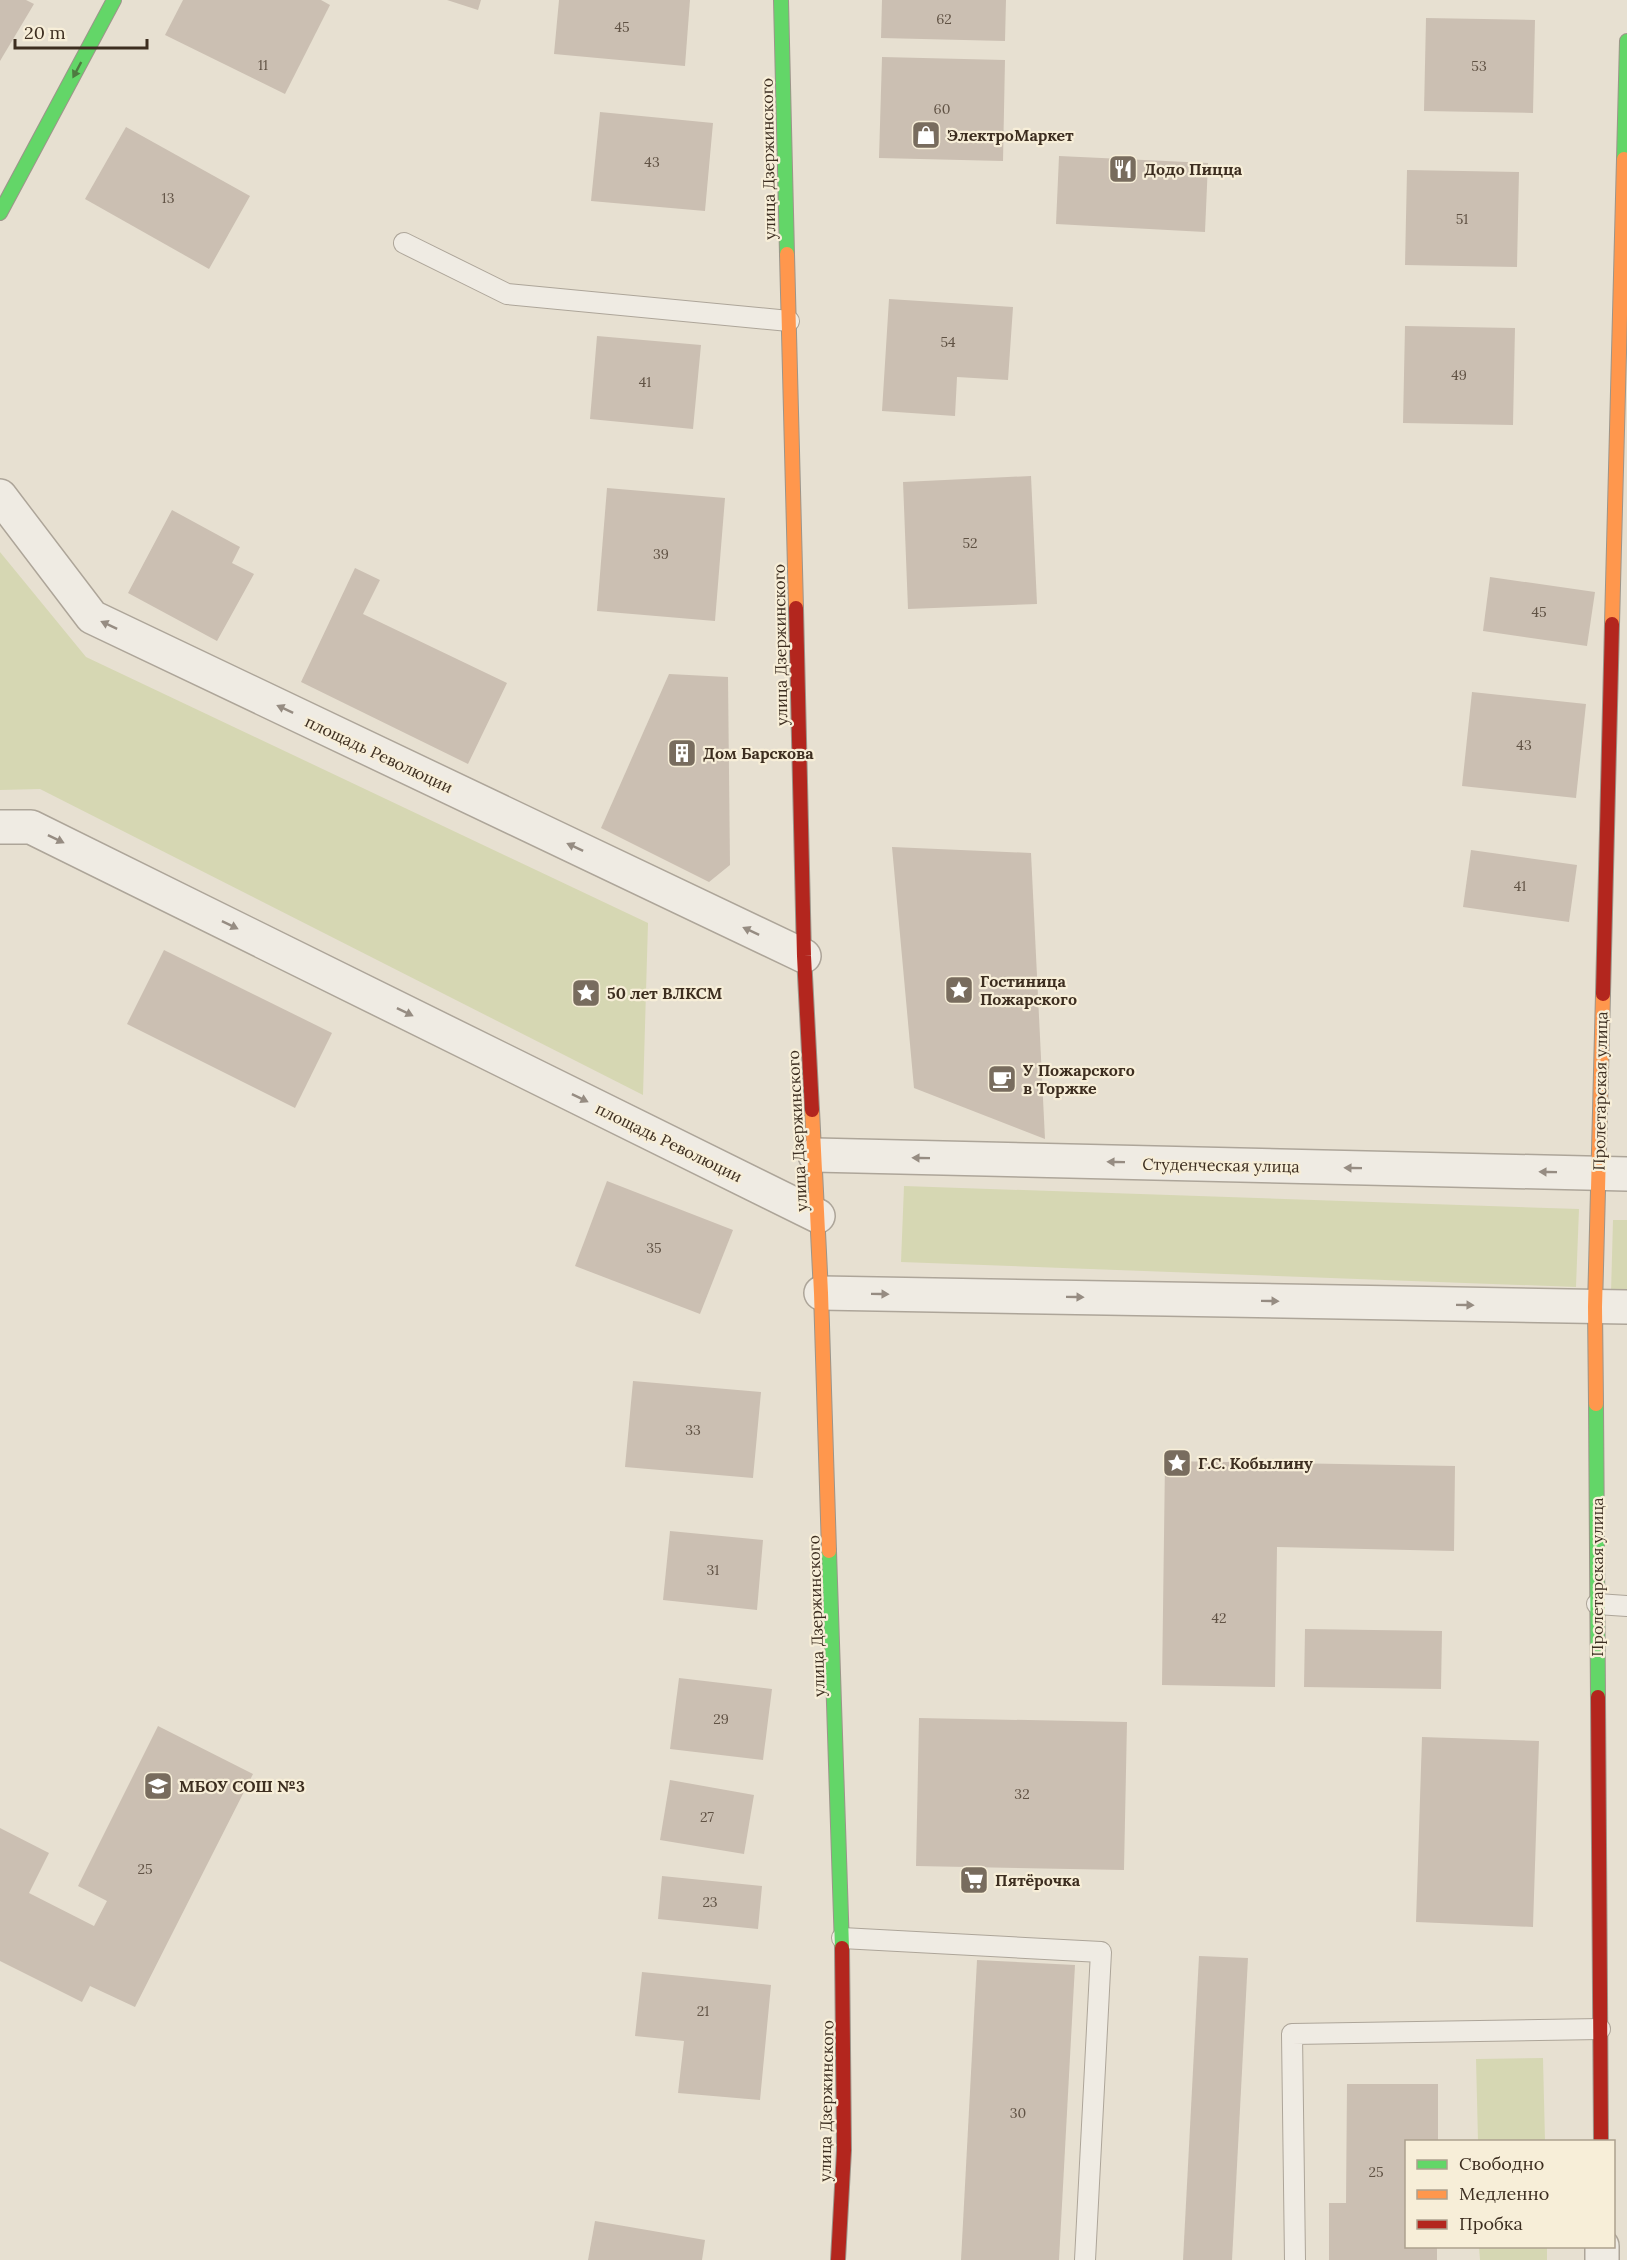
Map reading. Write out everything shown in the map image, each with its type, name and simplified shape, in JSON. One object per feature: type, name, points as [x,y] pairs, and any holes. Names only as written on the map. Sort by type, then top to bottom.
[{"type":"street","points":[[0,213],[114,0]]},
{"type":"street","name":"улица Дзержинского","points":[[781,0],[804,956],[821,1293],[842,1938],[845,2080],[838,2260]]},
{"type":"street","name":"Пролетарская улица","points":[[1601,2140],[1595,1306],[1612,1174],[1627,41]]},
{"type":"street","name":"площадь Революции","points":[[0,496],[92,617],[804,956]]},
{"type":"street","name":"площадь Революции","points":[[0,827],[31,827],[818,1216]]},
{"type":"street","name":"Студенческая улица","points":[[815,1155],[1612,1174]]},
{"type":"street","points":[[821,1293],[1627,1307]]},
{"type":"lane","points":[[404,243],[507,294],[789,321]]},
{"type":"lane","points":[[1597,1604],[1627,1606]]},
{"type":"lane","points":[[842,1938],[1101,1952],[1085,2260]]},
{"type":"lane","points":[[1295,2260],[1292,2034],[1600,2029]]},
{"type":"green space","points":[[0,552],[86,657],[648,923],[643,1095],[40,789],[0,790]]},
{"type":"green space","points":[[904,1186],[1579,1209],[1576,1287],[901,1262]]},
{"type":"green space","points":[[1613,1220],[1627,1220],[1627,1293],[1611,1293]]},
{"type":"green space","points":[[1543,2058],[1545,2140],[1478,2140],[1476,2059]]},
{"type":"green space","points":[[1479,2248],[1547,2248],[1547,2260],[1480,2260]]},
{"type":"building","points":[[0,0],[26,0],[34,4],[0,61]]},
{"type":"building","points":[[183,0],[321,0],[330,5],[285,94],[165,35]]},
{"type":"building","points":[[447,0],[481,0],[478,10]]},
{"type":"building","points":[[559,0],[690,0],[685,66],[554,54]]},
{"type":"building","points":[[882,0],[1006,0],[1005,41],[881,38]]},
{"type":"building","points":[[1426,18],[1535,20],[1533,113],[1424,111]]},
{"type":"building","points":[[882,57],[1005,60],[1003,161],[879,158]]},
{"type":"building","points":[[600,112],[713,123],[705,211],[591,201]]},
{"type":"building","points":[[126,127],[250,196],[209,269],[85,199]]},
{"type":"building","points":[[1059,156],[1208,163],[1205,232],[1056,224]]},
{"type":"building","points":[[1407,170],[1519,172],[1517,267],[1405,265]]},
{"type":"building","points":[[889,299],[1013,307],[1008,380],[957,377],[955,416],[882,411]]},
{"type":"building","points":[[1405,326],[1515,328],[1513,425],[1403,423]]},
{"type":"building","points":[[597,336],[701,345],[693,429],[590,419]]},
{"type":"building","points":[[1031,476],[1037,604],[908,609],[903,482]]},
{"type":"building","points":[[607,488],[725,498],[715,621],[597,611]]},
{"type":"building","points":[[172,510],[240,547],[232,563],[254,574],[217,641],[128,593]]},
{"type":"building","points":[[355,568],[380,580],[363,614],[507,683],[468,764],[301,682]]},
{"type":"building","points":[[1490,577],[1595,592],[1587,646],[1483,631]]},
{"type":"building","name":"Дом Барскова","points":[[669,674],[728,677],[730,865],[709,882],[601,828]]},
{"type":"building","points":[[1472,692],[1586,704],[1576,798],[1462,786]]},
{"type":"building","points":[[892,847],[1031,853],[1045,1139],[914,1088]]},
{"type":"building","points":[[1471,850],[1577,865],[1569,922],[1463,907]]},
{"type":"building","points":[[164,950],[332,1033],[295,1108],[127,1024]]},
{"type":"building","points":[[607,1181],[733,1230],[700,1314],[575,1266]]},
{"type":"building","points":[[633,1381],[761,1392],[753,1478],[625,1467]]},
{"type":"building","points":[[1165,1461],[1455,1466],[1454,1551],[1277,1547],[1275,1687],[1162,1685]]},
{"type":"building","points":[[670,1531],[763,1540],[757,1610],[663,1600]]},
{"type":"building","points":[[1305,1629],[1442,1631],[1441,1689],[1304,1687]]},
{"type":"building","points":[[679,1678],[772,1689],[763,1760],[670,1749]]},
{"type":"building","points":[[919,1718],[1127,1722],[1124,1870],[916,1866]]},
{"type":"building","points":[[158,1726],[253,1774],[135,2007],[90,1986],[82,2002],[0,1961],[0,1828],[49,1853],[29,1893],[94,1926],[107,1901],[78,1886]]},
{"type":"building","points":[[1422,1737],[1539,1741],[1533,1927],[1416,1922]]},
{"type":"building","points":[[670,1780],[754,1795],[744,1854],[660,1840]]},
{"type":"building","points":[[662,1876],[762,1886],[758,1929],[658,1919]]},
{"type":"building","points":[[1199,1956],[1248,1958],[1232,2260],[1183,2260]]},
{"type":"building","points":[[977,1960],[1075,1965],[1059,2260],[961,2260]]},
{"type":"building","points":[[642,1972],[771,1985],[760,2100],[678,2093],[684,2041],[635,2036]]},
{"type":"building","points":[[1347,2084],[1438,2084],[1438,2140],[1405,2140],[1405,2248],[1437,2248],[1437,2260],[1329,2260],[1329,2203],[1346,2203]]},
{"type":"building","points":[[595,2221],[705,2240],[702,2260],[588,2260]]},
{"type":"traffic: fast","points":[[0,213],[114,0]]},
{"type":"traffic: fast","points":[[781,0],[787,254]]},
{"type":"traffic: fast","points":[[1624,159],[1627,41]]},
{"type":"traffic: fast","points":[[1596,1404],[1598,1697]]},
{"type":"traffic: fast","points":[[829,1551],[842,1948]]},
{"type":"traffic: slow","points":[[1612,624],[1624,159]]},
{"type":"traffic: slow","points":[[787,254],[796,608]]},
{"type":"traffic: slow","points":[[1596,1404],[1595,1307],[1603,994]]},
{"type":"traffic: slow","points":[[812,1110],[821,1293],[829,1551]]},
{"type":"traffic: jam","points":[[796,608],[804,956],[812,1110]]},
{"type":"traffic: jam","points":[[1603,994],[1612,624]]},
{"type":"traffic: jam","points":[[1598,1697],[1601,2140]]},
{"type":"traffic: jam","points":[[838,2260],[844,2150],[842,1948]]},
{"type":"place","name":"ЭлектроМаркет","points":[[926,135]]},
{"type":"place","name":"Додо Пицца","points":[[1123,169]]},
{"type":"place","name":"Дом Барскова","points":[[682,753]]},
{"type":"place","name":"Гостиница Пожарского","points":[[959,990]]},
{"type":"place","name":"50 лет ВЛКСМ","points":[[586,993]]},
{"type":"place","name":"У Пожарского в Торжке","points":[[1002,1079]]},
{"type":"place","name":"Г.С. Кобылину","points":[[1177,1463]]},
{"type":"place","name":"МБОУ СОШ №3","points":[[158,1786]]},
{"type":"place","name":"Пятёрочка","points":[[974,1880]]}]
